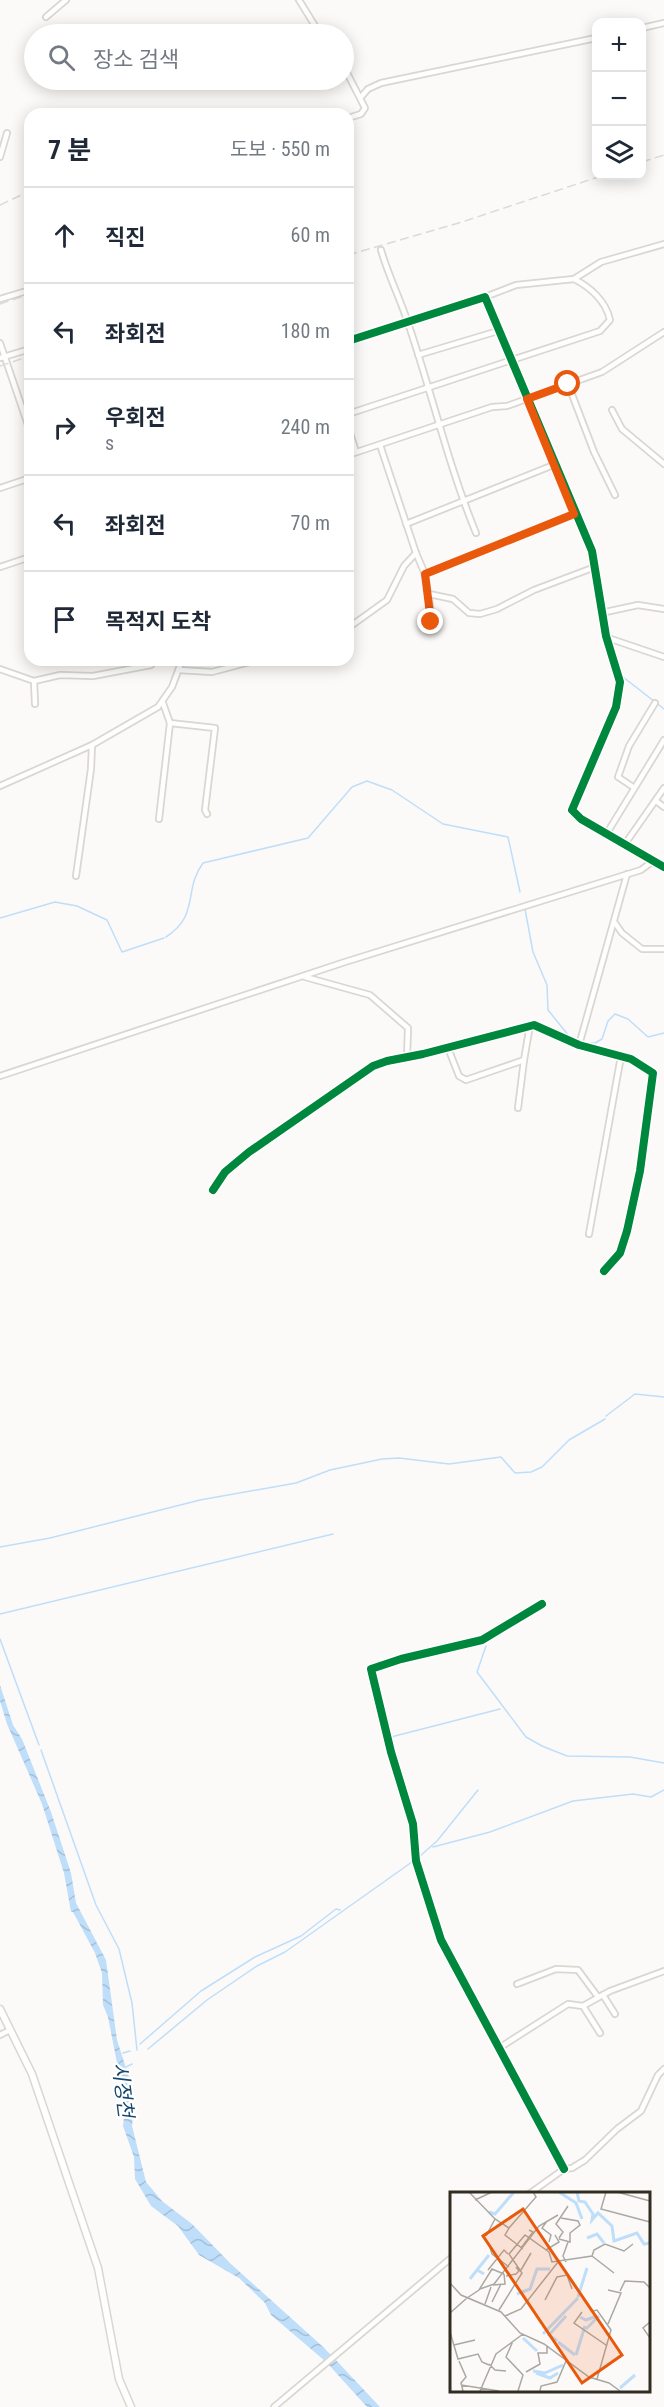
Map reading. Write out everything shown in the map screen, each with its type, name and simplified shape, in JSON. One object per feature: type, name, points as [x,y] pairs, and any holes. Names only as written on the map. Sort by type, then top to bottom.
[{"type":"main road","points":[[0,2009],[34,2081],[98,2268],[119,2379],[131,2407]]},
{"type":"street","points":[[46,17],[66,0]]},
{"type":"street","points":[[299,0],[314,24]]},
{"type":"street","points":[[646,27],[664,22]]},
{"type":"street","points":[[362,97],[368,89],[381,83],[592,39]]},
{"type":"street","points":[[354,84],[365,108],[363,112],[354,116]]},
{"type":"street","points":[[0,157],[7,133]]},
{"type":"street","points":[[354,339],[516,285],[574,279],[601,262],[664,244]]},
{"type":"street","points":[[381,250],[441,424],[463,502],[476,533]]},
{"type":"street","points":[[354,412],[600,331],[610,320],[598,298],[574,279]]},
{"type":"street","points":[[0,299],[24,292]]},
{"type":"street","points":[[485,297],[556,464],[574,514],[592,551],[601,613],[620,690],[572,810],[581,819],[664,867]]},
{"type":"street","points":[[418,355],[498,331]]},
{"type":"street","points":[[354,446],[356,452],[568,384],[612,367],[664,332]]},
{"type":"street","points":[[0,343],[2,357],[24,415]]},
{"type":"street","points":[[2,357],[24,351]]},
{"type":"street","points":[[568,384],[594,452],[615,495]]},
{"type":"street","points":[[612,410],[622,429],[664,464]]},
{"type":"street","points":[[380,445],[425,574],[433,625]]},
{"type":"street","points":[[406,524],[556,464]]},
{"type":"street","points":[[0,488],[24,480]]},
{"type":"street","points":[[425,574],[574,514]]},
{"type":"street","points":[[354,624],[387,600],[404,566],[416,553]]},
{"type":"street","points":[[0,567],[24,559]]},
{"type":"street","points":[[429,594],[453,599],[470,613],[480,614],[497,609],[534,590],[594,567]]},
{"type":"street","points":[[601,613],[638,605],[664,609]]},
{"type":"street","points":[[606,636],[618,643],[664,657]]},
{"type":"street","points":[[0,669],[34,681],[60,675],[93,676],[146,666]]},
{"type":"street","points":[[0,786],[92,745],[163,703],[180,666]]},
{"type":"street","points":[[179,670],[212,672],[235,666]]},
{"type":"street","points":[[34,681],[35,704]]},
{"type":"street","points":[[159,819],[170,723],[163,703]]},
{"type":"street","points":[[633,787],[618,777],[629,746],[655,703]]},
{"type":"street","points":[[170,723],[214,728],[205,810],[207,814]]},
{"type":"street","points":[[607,833],[633,787],[664,740]]},
{"type":"street","points":[[75,876],[91,769],[92,745]]},
{"type":"street","points":[[625,844],[664,788]]},
{"type":"street","points":[[656,801],[664,807]]},
{"type":"street","points":[[0,1076],[628,874],[645,868],[652,861]]},
{"type":"street","points":[[579,1045],[628,874]]},
{"type":"street","points":[[615,921],[622,933],[642,949],[664,949]]},
{"type":"street","points":[[305,977],[374,997],[408,1028],[406,1058]]},
{"type":"street","points":[[518,1108],[530,1025]]},
{"type":"street","points":[[213,1190],[232,1165],[381,1062],[448,1048],[530,1025],[579,1045],[621,1056],[651,1071],[654,1081],[627,1231],[620,1253],[604,1271]]},
{"type":"street","points":[[448,1048],[462,1080],[524,1060]]},
{"type":"street","points":[[590,1234],[621,1056]]},
{"type":"street","points":[[542,1604],[482,1640],[401,1659],[371,1669],[391,1752],[413,1824],[416,1859],[441,1940],[564,2169]]},
{"type":"street","points":[[517,1984],[556,1969],[578,1970],[615,2014]]},
{"type":"street","points":[[499,2048],[568,2004],[583,2006],[600,1996],[664,1971]]},
{"type":"street","points":[[583,2006],[600,2033]]},
{"type":"street","points":[[0,2035],[10,2030]]},
{"type":"street","points":[[532,2192],[564,2169],[572,2168],[585,2160],[617,2129],[641,2111],[658,2075],[664,2069]]},
{"type":"street","points":[[274,2407],[450,2259]]},
{"type":"water","points":[[0,1685],[13,1725],[22,1739],[51,1812],[71,1873],[76,1903],[106,1960],[117,2040],[133,2090],[132,2126],[146,2182],[162,2201],[192,2224],[231,2264],[331,2355],[325,2361],[271,2315],[265,2303],[239,2278],[199,2255],[178,2226],[151,2206],[135,2179],[134,2157],[123,2126],[126,2101],[118,2065],[114,2065],[117,2063],[108,2017],[103,2005],[102,1973],[95,1953],[71,1912],[64,1873],[42,1804],[7,1724],[0,1701]]},
{"type":"water","points":[[334,2358],[380,2407],[367,2407],[328,2364]]},
{"type":"waterway","points":[[612,648],[623,677],[664,709]]},
{"type":"waterway","points":[[166,937],[177,929],[183,920],[197,873],[203,863],[308,838],[352,787],[367,781],[392,790],[443,824],[508,837],[520,892]]},
{"type":"waterway","points":[[0,918],[55,902],[77,906],[107,920],[122,952],[164,938]]},
{"type":"waterway","points":[[525,909],[533,952],[547,985],[548,1010],[569,1036],[578,1041]]},
{"type":"waterway","points":[[583,1043],[595,1043],[602,1039],[608,1021],[615,1014],[628,1019],[648,1037],[664,1033]]},
{"type":"waterway","points":[[606,1416],[635,1394],[664,1397]]},
{"type":"waterway","points":[[0,1547],[50,1538],[200,1500],[296,1483],[330,1470],[382,1459],[399,1458],[449,1464],[501,1457],[515,1473],[531,1472],[542,1467],[569,1440],[605,1419]]},
{"type":"waterway","points":[[0,1614],[333,1534]]},
{"type":"waterway","points":[[0,1639],[39,1745]]},
{"type":"waterway","points":[[486,1646],[477,1672],[526,1737],[567,1756],[630,1757],[664,1763]]},
{"type":"waterway","points":[[391,1737],[500,1709]]},
{"type":"waterway","points":[[41,1750],[96,1905],[119,1949],[132,2003],[137,2050]]},
{"type":"waterway","points":[[148,2049],[207,2000],[257,1966],[285,1952],[419,1857],[437,1841],[478,1790]]},
{"type":"waterway","points":[[433,1847],[490,1832],[573,1801],[633,1794],[651,1797],[664,1790]]},
{"type":"waterway","points":[[140,2044],[201,1991],[255,1957],[301,1936],[336,1909],[340,1910]]},
{"type":"waterway","name":"시정천","points":[[123,2053],[130,2051]]},
{"type":"waterway","name":"시정천","points":[[126,2067],[132,2064]]},
{"type":"railway","points":[[646,161],[664,155]]},
{"type":"railway","points":[[354,253],[462,222],[592,179]]},
{"type":"railway","points":[[0,205],[24,194]]},
{"type":"railway","points":[[0,304],[24,296]]},
{"type":"railway","points":[[0,366],[24,358]]},
{"type":"cycle path","points":[[354,339],[485,297],[592,551],[606,636],[620,682],[616,707],[572,810],[581,819],[664,867]]},
{"type":"cycle path","points":[[213,1190],[225,1172],[249,1152],[373,1066],[534,1025],[579,1045],[631,1059],[653,1073],[640,1171],[627,1231],[620,1253],[604,1271]]},
{"type":"cycle path","points":[[542,1604],[482,1640],[401,1659],[371,1669],[391,1752],[413,1824],[416,1861],[441,1940],[564,2169]]},
{"type":"route","points":[[431,622],[425,574],[574,514],[556,464],[527,399],[568,384]]}]
